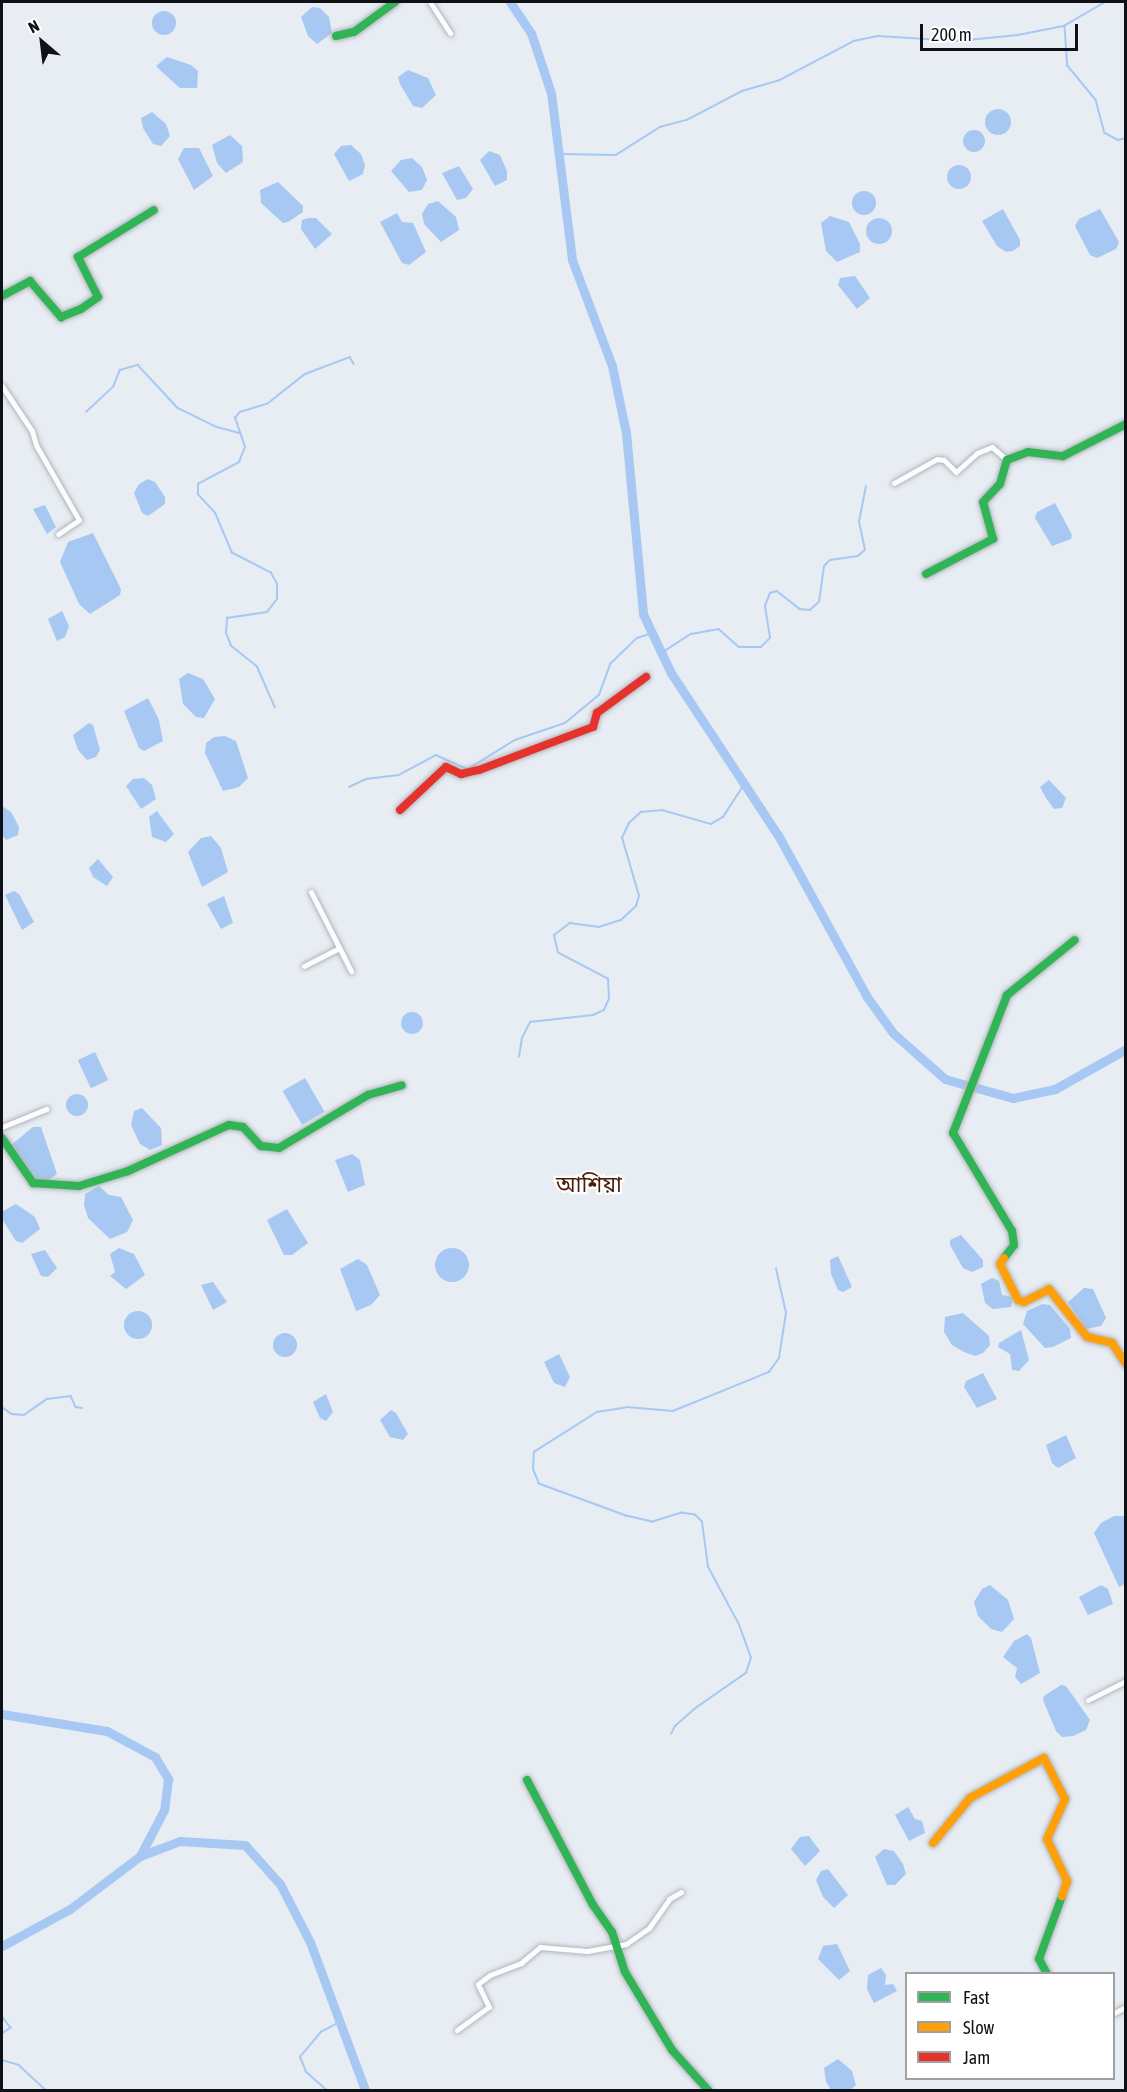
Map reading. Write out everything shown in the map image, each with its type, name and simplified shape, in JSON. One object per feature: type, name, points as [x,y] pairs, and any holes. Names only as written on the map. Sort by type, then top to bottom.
[{"type":"street","points":[[336,36],[354,32],[395,2]]},
{"type":"street","points":[[432,2],[450,33]]},
{"type":"street","points":[[2,296],[30,281],[61,316],[81,309],[98,297],[78,258],[154,210]]},
{"type":"street","points":[[2,386],[32,431],[36,445],[79,520],[58,534]]},
{"type":"street","points":[[1007,460],[1028,452],[1063,456],[1125,424]]},
{"type":"street","points":[[894,483],[937,459],[944,460],[956,471],[977,453],[992,447],[1007,460]]},
{"type":"street","points":[[926,574],[993,539],[983,502],[1000,484],[1007,460]]},
{"type":"street","points":[[400,810],[446,767],[461,774],[479,770],[593,728],[597,712],[646,677]]},
{"type":"street","points":[[311,892],[351,971]]},
{"type":"street","points":[[1075,940],[1007,995],[978,1067],[954,1140],[1012,1231],[1014,1245],[1000,1264],[1018,1300],[1024,1302],[1049,1289],[1087,1337],[1112,1343],[1125,1364]]},
{"type":"street","points":[[304,966],[338,949]]},
{"type":"street","points":[[2,1138],[33,1183],[79,1186],[128,1172],[229,1125],[243,1127],[261,1146],[279,1148],[368,1095],[402,1085]]},
{"type":"street","points":[[2,1127],[46,1109]]},
{"type":"street","points":[[1088,1700],[1125,1681]]},
{"type":"street","points":[[933,1843],[970,1798],[1044,1758],[1065,1799],[1047,1839],[1067,1881],[1041,1952],[1040,1959],[1046,1972]]},
{"type":"street","points":[[528,1780],[593,1905],[612,1932],[625,1972],[672,2050],[708,2091]]},
{"type":"street","points":[[457,2030],[489,2007],[478,1984],[482,1980],[521,1963],[533,1949],[551,1945],[588,1951],[615,1947],[639,1937],[669,1899],[681,1892]]},
{"type":"water","points":[[312,7],[320,8],[329,17],[332,33],[317,44],[308,36],[301,17]]},
{"type":"water","points":[[159,11],[169,11],[176,18],[176,28],[169,35],[159,35],[152,28],[152,18]]},
{"type":"water","points":[[167,57],[191,65],[198,71],[197,88],[180,88],[156,66]]},
{"type":"water","points":[[408,70],[428,78],[436,95],[422,108],[413,106],[400,84],[398,77]]},
{"type":"water","points":[[998,109],[1007,113],[1011,122],[1007,131],[998,135],[989,131],[985,122],[989,113]]},
{"type":"water","points":[[152,112],[166,124],[170,136],[161,146],[153,144],[143,128],[141,118]]},
{"type":"water","points":[[974,130],[982,133],[985,141],[982,149],[974,152],[966,149],[963,141],[966,133]]},
{"type":"water","points":[[230,135],[242,146],[243,162],[226,173],[217,163],[212,145]]},
{"type":"water","points":[[351,145],[361,154],[365,165],[363,174],[349,181],[334,154],[341,146]]},
{"type":"water","points":[[184,148],[199,148],[213,176],[194,190],[178,159]]},
{"type":"water","points":[[489,151],[500,155],[507,171],[507,180],[495,186],[480,160]]},
{"type":"water","points":[[412,158],[422,167],[427,180],[422,190],[409,192],[391,171],[401,160]]},
{"type":"water","points":[[959,165],[967,169],[971,177],[967,185],[959,189],[951,185],[947,177],[951,169]]},
{"type":"water","points":[[459,166],[473,189],[466,198],[457,200],[442,173]]},
{"type":"water","points":[[278,182],[303,206],[303,212],[283,223],[261,203],[260,190]]},
{"type":"water","points":[[864,191],[873,194],[876,203],[873,212],[864,215],[855,212],[852,203],[855,194]]},
{"type":"water","points":[[438,201],[456,217],[459,230],[441,242],[424,224],[422,214],[428,204]]},
{"type":"water","points":[[1003,209],[1020,240],[1020,246],[1013,251],[1006,252],[997,246],[982,221]]},
{"type":"water","points":[[1100,209],[1119,242],[1116,249],[1097,258],[1090,255],[1075,226],[1079,219]]},
{"type":"water","points":[[397,213],[402,222],[413,223],[426,252],[409,265],[402,263],[380,222]]},
{"type":"water","points":[[830,216],[849,222],[860,244],[860,252],[837,262],[826,251],[821,223]]},
{"type":"water","points":[[316,218],[332,234],[315,249],[301,229],[302,220]]},
{"type":"water","points":[[879,218],[888,222],[892,231],[888,240],[879,244],[870,240],[866,231],[870,222]]},
{"type":"water","points":[[855,276],[870,298],[857,309],[838,285],[840,278]]},
{"type":"water","points":[[148,479],[155,482],[165,497],[165,504],[148,516],[142,513],[134,493],[139,484]]},
{"type":"water","points":[[1055,503],[1072,535],[1071,539],[1052,546],[1035,518],[1037,512]]},
{"type":"water","points":[[45,505],[56,527],[47,534],[33,509]]},
{"type":"water","points":[[93,533],[121,589],[120,595],[90,614],[79,604],[60,562],[68,542]]},
{"type":"water","points":[[62,611],[69,626],[65,637],[57,641],[48,619]]},
{"type":"water","points":[[188,673],[203,679],[215,699],[204,718],[196,717],[183,704],[179,679]]},
{"type":"water","points":[[148,698],[159,720],[163,741],[144,751],[139,748],[124,711]]},
{"type":"water","points":[[89,723],[93,725],[100,750],[96,757],[87,760],[78,750],[73,735]]},
{"type":"water","points":[[225,736],[236,741],[248,778],[239,787],[223,791],[205,753],[206,743],[214,737]]},
{"type":"water","points":[[144,778],[152,785],[156,799],[141,809],[126,786],[133,779]]},
{"type":"water","points":[[1049,780],[1066,798],[1062,808],[1054,809],[1040,787]]},
{"type":"water","points":[[2,806],[11,812],[19,827],[18,835],[6,840],[2,835]]},
{"type":"water","points":[[157,811],[174,834],[166,842],[152,837],[149,817]]},
{"type":"water","points":[[211,836],[221,848],[228,872],[202,887],[188,852],[201,838]]},
{"type":"water","points":[[98,859],[113,877],[107,886],[93,877],[89,868]]},
{"type":"water","points":[[14,891],[19,894],[34,922],[22,930],[5,895]]},
{"type":"water","points":[[224,896],[233,923],[221,929],[207,904]]},
{"type":"water","points":[[412,1012],[420,1015],[423,1023],[420,1031],[412,1034],[404,1031],[401,1023],[404,1015]]},
{"type":"water","points":[[95,1052],[108,1080],[91,1088],[78,1060]]},
{"type":"water","points":[[305,1078],[324,1112],[302,1125],[282,1091]]},
{"type":"water","points":[[77,1094],[85,1097],[88,1105],[85,1113],[77,1116],[69,1113],[66,1105],[69,1097]]},
{"type":"water","points":[[142,1108],[161,1128],[162,1145],[150,1150],[140,1144],[131,1125],[134,1111]]},
{"type":"water","points":[[33,1127],[41,1127],[57,1174],[44,1183],[35,1180],[10,1146]]},
{"type":"water","points":[[352,1154],[360,1160],[365,1185],[348,1192],[335,1160]]},
{"type":"water","points":[[99,1186],[109,1195],[121,1197],[133,1220],[127,1232],[110,1239],[88,1218],[84,1205],[85,1194]]},
{"type":"water","points":[[16,1204],[35,1217],[40,1229],[22,1243],[16,1241],[2,1219],[3,1211]]},
{"type":"water","points":[[287,1209],[308,1243],[292,1255],[284,1255],[267,1220]]},
{"type":"water","points":[[961,1235],[983,1260],[983,1267],[972,1272],[963,1268],[950,1245],[950,1240]]},
{"type":"water","points":[[119,1248],[134,1254],[145,1275],[126,1289],[110,1276],[115,1272],[110,1254]]},
{"type":"water","points":[[452,1248],[464,1253],[469,1265],[464,1277],[452,1282],[440,1277],[435,1265],[440,1253]]},
{"type":"water","points":[[45,1250],[57,1268],[48,1277],[41,1276],[31,1254]]},
{"type":"water","points":[[838,1256],[852,1287],[843,1292],[838,1290],[831,1274],[830,1260]]},
{"type":"water","points":[[358,1259],[367,1265],[380,1295],[371,1305],[356,1311],[340,1269]]},
{"type":"water","points":[[992,1278],[999,1281],[1002,1295],[1013,1297],[1011,1307],[993,1309],[985,1303],[981,1284]]},
{"type":"water","points":[[213,1282],[227,1302],[213,1310],[201,1285]]},
{"type":"water","points":[[1084,1288],[1093,1289],[1106,1318],[1101,1326],[1086,1329],[1068,1302]]},
{"type":"water","points":[[1042,1304],[1050,1305],[1070,1329],[1071,1338],[1053,1347],[1045,1348],[1023,1324],[1027,1311]]},
{"type":"water","points":[[138,1311],[148,1315],[152,1325],[148,1335],[138,1339],[128,1335],[124,1325],[128,1315]]},
{"type":"water","points":[[963,1313],[989,1336],[990,1345],[983,1353],[975,1356],[964,1352],[952,1345],[944,1332],[945,1317]]},
{"type":"water","points":[[1021,1330],[1029,1360],[1019,1371],[1012,1370],[1010,1354],[998,1347],[999,1343]]},
{"type":"water","points":[[285,1333],[290,1334],[296,1340],[296,1350],[290,1356],[285,1357],[280,1356],[274,1350],[273,1345],[274,1340],[280,1334]]},
{"type":"water","points":[[559,1354],[570,1377],[565,1387],[554,1383],[544,1362]]},
{"type":"water","points":[[983,1373],[997,1399],[977,1408],[964,1387],[966,1381]]},
{"type":"water","points":[[326,1394],[333,1412],[326,1421],[320,1418],[313,1402]]},
{"type":"water","points":[[391,1410],[396,1413],[408,1434],[403,1440],[390,1437],[380,1420]]},
{"type":"water","points":[[1066,1435],[1076,1458],[1058,1468],[1052,1463],[1046,1445]]},
{"type":"water","points":[[1114,1516],[1125,1516],[1125,1584],[1119,1587],[1094,1533],[1101,1523]]},
{"type":"water","points":[[990,1585],[1008,1600],[1014,1619],[1002,1632],[991,1629],[978,1616],[974,1602],[982,1589]]},
{"type":"water","points":[[1101,1585],[1108,1589],[1113,1604],[1088,1615],[1079,1597]]},
{"type":"water","points":[[1027,1634],[1031,1638],[1040,1673],[1021,1684],[1015,1677],[1017,1668],[1003,1657],[1014,1641]]},
{"type":"water","points":[[1061,1685],[1066,1686],[1090,1720],[1086,1730],[1073,1736],[1062,1737],[1056,1731],[1043,1700],[1044,1696]]},
{"type":"water","points":[[908,1807],[915,1819],[922,1821],[925,1833],[909,1841],[895,1815]]},
{"type":"water","points":[[809,1836],[820,1851],[805,1866],[791,1849],[800,1837]]},
{"type":"water","points":[[884,1849],[894,1851],[903,1864],[906,1874],[895,1885],[887,1885],[875,1857]]},
{"type":"water","points":[[828,1869],[848,1895],[834,1908],[823,1897],[816,1880],[821,1871]]},
{"type":"water","points":[[837,1944],[850,1971],[839,1980],[818,1959],[823,1946]]},
{"type":"water","points":[[881,1968],[886,1975],[885,1985],[893,1984],[897,1991],[874,2003],[867,1989],[868,1975]]},
{"type":"water","points":[[838,2059],[852,2071],[856,2085],[850,2090],[831,2090],[826,2082],[824,2068]]},
{"type":"waterway","points":[[510,2],[531,33],[551,93],[572,260],[612,366],[626,433],[643,614],[671,673],[778,835],[867,997],[893,1033],[945,1079],[1013,1098],[1055,1089],[1126,1049]]},
{"type":"waterway","points":[[560,154],[616,155],[660,127],[687,120],[742,91],[778,81],[854,41],[878,36],[958,41],[1018,35],[1064,26],[1105,2]]},
{"type":"waterway","points":[[1065,27],[1068,66],[1096,100],[1105,133],[1118,140],[1126,138]]},
{"type":"waterway","points":[[275,708],[257,667],[231,646],[226,633],[227,618],[267,612],[277,599],[277,584],[271,573],[232,553],[215,513],[198,495],[198,484],[239,462],[245,447],[235,418],[240,412],[267,404],[305,374],[350,357],[354,364]]},
{"type":"waterway","points":[[86,412],[113,387],[120,370],[138,365],[178,408],[217,427],[240,433]]},
{"type":"waterway","points":[[660,654],[691,634],[719,629],[739,647],[761,647],[770,638],[765,606],[770,593],[777,591],[800,609],[810,610],[819,602],[824,566],[830,560],[858,556],[865,550],[859,522],[866,487]]},
{"type":"waterway","points":[[349,787],[366,779],[399,775],[436,755],[468,769],[515,740],[565,723],[599,695],[610,664],[637,638],[649,634]]},
{"type":"waterway","points":[[519,1057],[522,1038],[530,1022],[593,1015],[604,1010],[609,999],[608,979],[558,953],[554,935],[570,923],[599,927],[621,920],[636,906],[639,896],[622,838],[629,823],[641,812],[662,810],[711,824],[723,817],[744,785]]},
{"type":"waterway","points":[[671,1734],[675,1726],[697,1707],[746,1673],[751,1658],[738,1623],[708,1567],[702,1522],[695,1515],[682,1513],[652,1522],[626,1516],[539,1484],[533,1469],[534,1452],[597,1412],[627,1407],[673,1411],[769,1372],[779,1358],[786,1313],[776,1269]]},
{"type":"waterway","points":[[2,1407],[12,1414],[24,1415],[47,1399],[71,1396],[76,1407],[82,1408]]},
{"type":"waterway","points":[[2,1714],[107,1731],[155,1757],[168,1779],[164,1810],[140,1856]]},
{"type":"waterway","points":[[2,1946],[70,1909],[140,1856],[180,1841],[245,1845],[280,1884],[310,1942],[365,2090]]},
{"type":"waterway","points":[[2,2016],[11,2028],[2,2034]]},
{"type":"waterway","points":[[326,2090],[306,2072],[300,2057],[321,2032],[340,2022]]},
{"type":"waterway","points":[[2,2060],[19,2065],[46,2090]]},
{"type":"traffic: fast","points":[[336,36],[354,32],[395,2]]},
{"type":"traffic: fast","points":[[2,296],[30,281],[61,317],[81,309],[98,297],[78,257],[154,210]]},
{"type":"traffic: fast","points":[[926,574],[993,539],[983,502],[1000,484],[1007,460],[1028,452],[1063,456],[1126,424]]},
{"type":"traffic: fast","points":[[1004,1258],[1014,1245],[1012,1231],[953,1133],[1007,995],[1075,940]]},
{"type":"traffic: fast","points":[[2,1138],[33,1183],[79,1186],[128,1171],[229,1125],[243,1127],[261,1146],[279,1148],[368,1095],[402,1085]]},
{"type":"traffic: fast","points":[[527,1780],[593,1905],[612,1932],[625,1972],[672,2050],[708,2090]]},
{"type":"traffic: fast","points":[[1046,1972],[1039,1959],[1062,1896]]},
{"type":"traffic: slow","points":[[1004,1258],[1000,1264],[1018,1300],[1024,1302],[1049,1289],[1087,1337],[1112,1343],[1126,1364]]},
{"type":"traffic: slow","points":[[933,1843],[970,1798],[1044,1758],[1065,1799],[1047,1839],[1067,1881],[1062,1896]]},
{"type":"traffic: jam","points":[[400,810],[446,767],[461,774],[479,770],[593,727],[597,713],[646,677]]},
{"type":"district","name":"আশিয়া","points":[[589,1185]]}]
